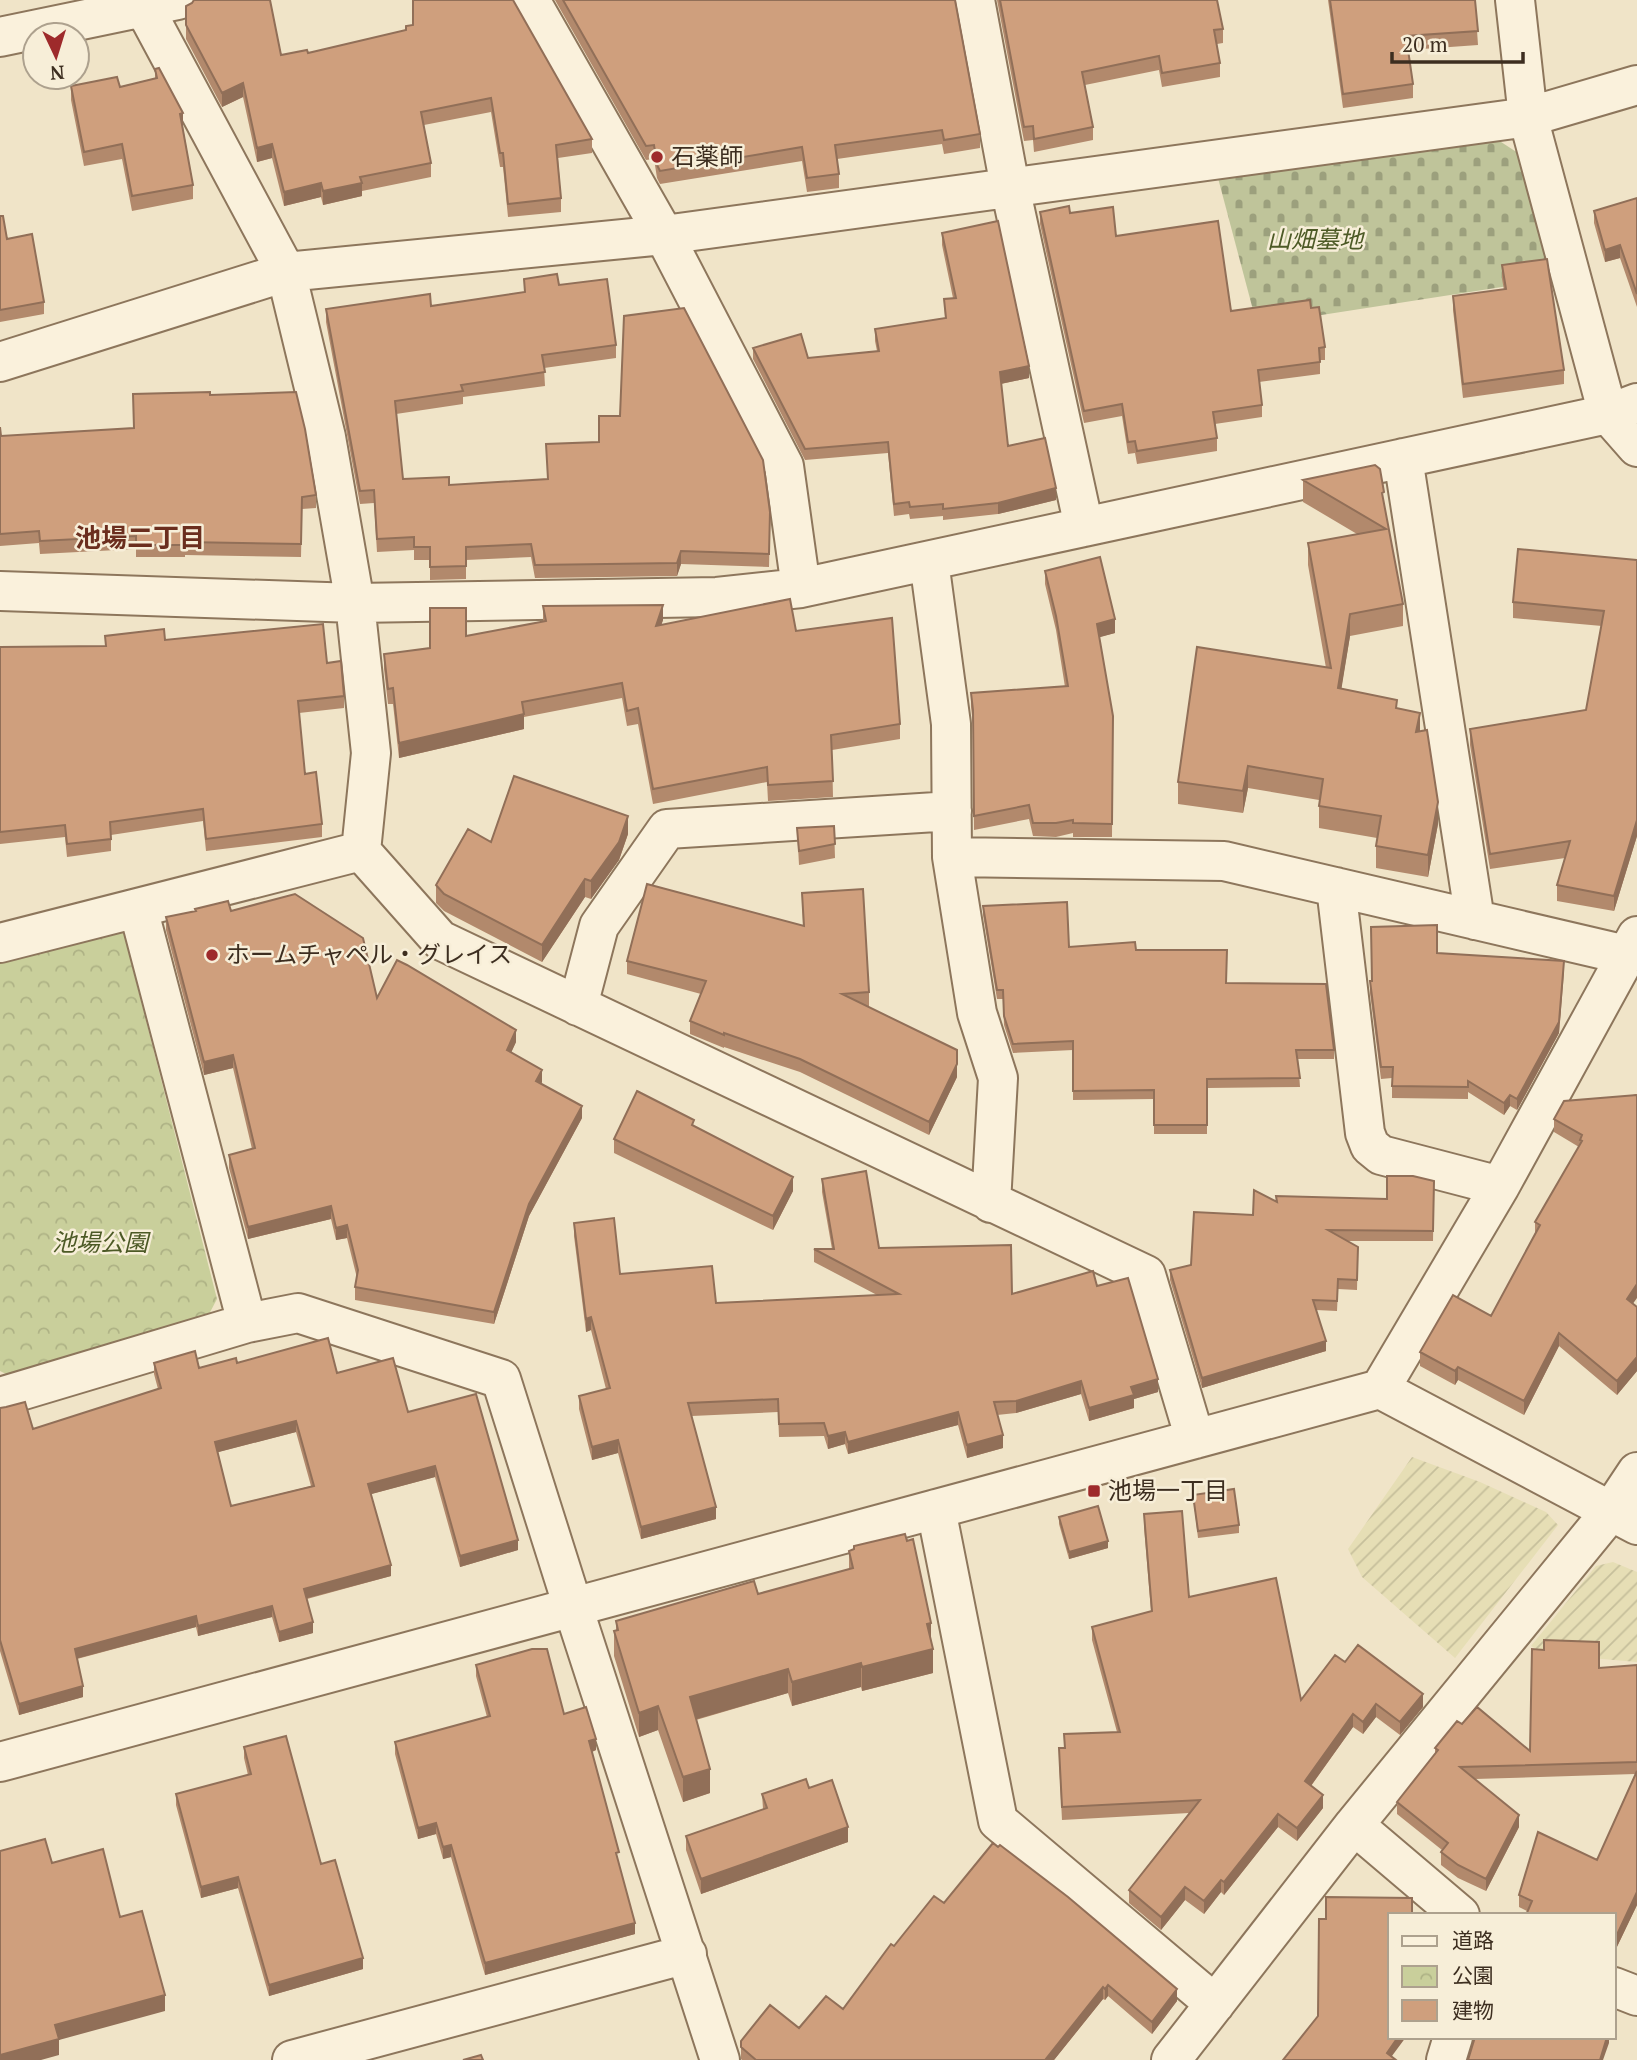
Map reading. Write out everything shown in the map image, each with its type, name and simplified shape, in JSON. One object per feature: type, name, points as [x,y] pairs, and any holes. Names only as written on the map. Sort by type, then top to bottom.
[{"type":"street","points":[[530,0],[664,235],[784,466],[801,588]]},
{"type":"street","points":[[975,0],[1010,187],[1084,527]]},
{"type":"street","points":[[1515,0],[1528,117],[1637,447]]},
{"type":"street","points":[[0,37],[154,3],[286,272],[326,438],[355,603],[371,753],[361,851],[440,940],[1146,1275],[1195,1439]]},
{"type":"street","points":[[0,362],[286,272],[664,235],[1528,117],[1637,85]]},
{"type":"street","points":[[0,590],[355,603],[717,597],[801,588],[1623,409]]},
{"type":"street","points":[[1404,458],[1475,920]]},
{"type":"street","points":[[929,561],[951,724],[952,857],[977,1013],[998,1078],[991,1203]]},
{"type":"street","points":[[578,1006],[599,926],[667,829],[952,811]]},
{"type":"street","points":[[0,943],[361,851]]},
{"type":"street","points":[[952,857],[1224,862],[1475,920],[1632,946],[1500,1186],[1380,1389]]},
{"type":"street","points":[[1336,887],[1365,1133],[1370,1146],[1381,1155],[1500,1186]]},
{"type":"street","points":[[138,908],[247,1324]]},
{"type":"street","points":[[0,1397],[247,1324],[298,1313],[501,1379],[720,2060]]},
{"type":"street","points":[[0,1762],[1380,1389],[1624,1518]]},
{"type":"street","points":[[1171,2060],[1354,1825],[1624,1518],[1637,1472]]},
{"type":"street","points":[[936,1509],[998,1821],[1215,2004]]},
{"type":"street","points":[[1354,1825],[1458,1913]]},
{"type":"street","points":[[292,2060],[687,1954]]},
{"type":"street","points":[[1616,1988],[1637,1996]]},
{"type":"street","points":[[1446,2060],[1452,2039]]},
{"type":"shaded area","points":[[1412,1457],[1480,1482],[1546,1512],[1558,1525],[1455,1658],[1362,1577],[1348,1549]]},
{"type":"shaded area","points":[[1613,1562],[1637,1572],[1637,1662],[1545,1654],[1531,1646],[1596,1566]]},
{"type":"green space","name":"山畑墓地","points":[[1498,140],[1518,153],[1554,279],[1257,325],[1218,178]]},
{"type":"green space","name":"池場公園","points":[[110,925],[124,934],[217,1299],[207,1318],[8,1375],[0,1371],[0,953]]},
{"type":"building","points":[[194,0],[270,0],[281,55],[307,50],[308,53],[406,30],[406,26],[413,25],[413,0],[513,0],[592,139],[556,145],[561,198],[508,204],[503,153],[500,153],[491,98],[421,112],[431,163],[360,177],[362,183],[323,191],[321,183],[284,192],[272,144],[257,148],[243,83],[222,93],[186,25],[186,6]]},
{"type":"building","points":[[563,0],[955,0],[980,134],[944,140],[942,130],[835,145],[839,174],[807,178],[802,147],[660,171],[654,145],[646,146]]},
{"type":"building","points":[[1000,0],[1217,0],[1223,29],[1214,30],[1220,63],[1162,73],[1159,56],[1082,72],[1093,127],[1034,139],[1033,126],[1024,127]]},
{"type":"building","points":[[1330,0],[1475,0],[1478,31],[1406,36],[1413,84],[1343,94]]},
{"type":"building","points":[[159,68],[183,113],[180,114],[193,185],[132,196],[122,144],[84,152],[72,91],[91,91],[91,82],[117,77],[120,87],[157,78],[155,69]]},
{"type":"building","points":[[1637,198],[1637,294],[1620,245],[1605,250],[1594,211]]},
{"type":"building","points":[[1069,206],[1070,213],[1113,207],[1116,236],[1218,221],[1231,311],[1310,300],[1311,308],[1319,307],[1325,347],[1319,348],[1320,362],[1258,370],[1262,405],[1213,412],[1217,438],[1137,451],[1135,441],[1128,442],[1122,404],[1084,411],[1040,212]]},
{"type":"building","points":[[0,216],[3,216],[7,239],[32,234],[44,302],[0,310]]},
{"type":"building","points":[[998,221],[1029,366],[1000,372],[1008,446],[1045,438],[1056,488],[998,503],[943,509],[943,504],[910,507],[909,502],[894,504],[888,442],[805,449],[753,348],[801,334],[808,358],[879,351],[875,329],[946,318],[944,299],[956,298],[942,233]]},
{"type":"building","points":[[1547,259],[1564,370],[1463,384],[1453,296],[1506,289],[1502,265]]},
{"type":"building","points":[[557,274],[559,285],[607,279],[616,345],[542,355],[545,372],[461,385],[463,391],[395,401],[403,479],[449,477],[449,485],[548,479],[546,444],[599,442],[599,416],[620,416],[624,316],[684,308],[763,460],[770,512],[769,554],[681,551],[677,563],[535,565],[531,544],[466,547],[466,566],[430,567],[430,547],[414,547],[414,537],[377,539],[374,490],[360,491],[326,309],[430,294],[431,306],[525,292],[524,279]]},
{"type":"building","points":[[210,392],[210,395],[296,392],[316,495],[302,497],[301,544],[185,542],[185,545],[136,545],[136,536],[40,541],[39,531],[0,534],[0,427],[1,436],[134,428],[133,394]]},
{"type":"building","points":[[1375,465],[1380,469],[1403,604],[1350,614],[1338,688],[1397,700],[1396,708],[1420,713],[1416,732],[1427,730],[1438,802],[1428,855],[1376,846],[1381,816],[1319,806],[1323,779],[1248,766],[1243,791],[1178,782],[1197,647],[1331,668],[1308,543],[1386,529],[1303,480]]},
{"type":"building","points":[[1518,549],[1637,560],[1637,820],[1614,896],[1557,885],[1570,841],[1490,854],[1470,729],[1586,710],[1604,611],[1513,602]]},
{"type":"building","points":[[1100,557],[1115,619],[1097,624],[1113,716],[1112,824],[1073,823],[1073,820],[1033,823],[1029,805],[974,816],[971,693],[1068,686],[1045,571]]},
{"type":"building","points":[[790,599],[796,631],[892,618],[900,724],[831,735],[833,781],[768,785],[767,767],[653,789],[638,708],[627,711],[622,683],[522,702],[524,714],[399,743],[393,688],[388,689],[384,654],[430,648],[430,608],[466,608],[466,636],[546,621],[543,606],[663,605],[656,626]]},
{"type":"building","points":[[323,624],[327,663],[341,661],[344,696],[298,701],[305,774],[316,772],[322,824],[206,839],[203,809],[110,822],[111,839],[67,844],[65,825],[0,832],[0,647],[106,646],[105,636],[164,629],[165,640]]},
{"type":"building","points":[[514,776],[628,816],[619,842],[591,881],[585,879],[542,945],[444,894],[436,885],[468,829],[491,842]]},
{"type":"building","points":[[834,826],[835,844],[799,851],[797,828]]},
{"type":"building","points":[[647,884],[804,926],[802,893],[863,889],[869,992],[842,994],[957,1050],[957,1064],[929,1122],[800,1059],[724,1035],[690,1021],[706,981],[627,961]]},
{"type":"building","points":[[295,894],[363,938],[377,998],[397,960],[407,965],[516,1030],[507,1050],[542,1070],[536,1081],[582,1106],[529,1204],[494,1312],[355,1287],[358,1270],[347,1225],[336,1228],[331,1206],[248,1227],[229,1155],[255,1148],[233,1055],[204,1062],[166,917],[228,901],[231,911]]},
{"type":"building","points":[[1067,902],[1069,947],[1135,942],[1136,950],[1227,950],[1226,983],[1326,984],[1334,1050],[1296,1050],[1300,1078],[1207,1079],[1207,1125],[1154,1125],[1154,1090],[1073,1091],[1073,1041],[1013,1044],[1004,1016],[1003,990],[997,990],[983,906]]},
{"type":"building","points":[[1437,925],[1437,953],[1564,961],[1559,1022],[1517,1099],[1510,1095],[1504,1103],[1468,1081],[1468,1087],[1392,1086],[1393,1067],[1381,1067],[1370,981],[1371,927]]},
{"type":"building","points":[[637,1091],[694,1120],[692,1125],[793,1177],[773,1216],[614,1139]]},
{"type":"building","points":[[1637,1095],[1637,1284],[1627,1299],[1637,1307],[1637,1357],[1617,1381],[1559,1333],[1524,1401],[1458,1367],[1455,1371],[1420,1352],[1453,1295],[1491,1316],[1540,1225],[1535,1222],[1582,1141],[1582,1135],[1554,1119],[1564,1101]]},
{"type":"building","points":[[866,1171],[879,1248],[1011,1245],[1012,1294],[1093,1271],[1097,1286],[1128,1278],[1158,1379],[1131,1387],[1134,1395],[1089,1408],[1081,1381],[1016,1401],[994,1402],[1003,1435],[967,1445],[958,1412],[848,1442],[845,1432],[828,1436],[824,1423],[779,1424],[778,1399],[688,1403],[716,1507],[641,1527],[618,1440],[592,1447],[579,1396],[610,1388],[591,1317],[586,1319],[574,1223],[614,1218],[620,1274],[712,1266],[716,1303],[899,1294],[814,1249],[834,1249],[822,1179]]},
{"type":"building","points":[[1387,1176],[1413,1176],[1434,1181],[1433,1231],[1328,1230],[1358,1247],[1357,1280],[1338,1279],[1337,1301],[1313,1300],[1326,1341],[1202,1378],[1170,1270],[1191,1265],[1194,1212],[1253,1215],[1254,1190],[1277,1202],[1276,1196],[1387,1199]]},
{"type":"building","points":[[328,1338],[337,1373],[393,1358],[408,1412],[476,1394],[518,1540],[460,1556],[435,1466],[368,1484],[391,1565],[304,1589],[313,1622],[279,1632],[272,1606],[198,1626],[196,1616],[75,1649],[83,1686],[19,1704],[0,1640],[0,1408],[25,1402],[33,1429],[161,1388],[154,1363],[195,1351],[199,1368],[236,1358],[237,1363]],"holes":[[[296,1421],[314,1486],[231,1506],[215,1442]]]},
{"type":"building","points":[[1234,1489],[1239,1525],[1198,1531],[1193,1495]]},
{"type":"building","points":[[1098,1506],[1108,1541],[1069,1552],[1059,1517]]},
{"type":"building","points":[[1182,1511],[1189,1597],[1276,1578],[1301,1700],[1335,1655],[1345,1662],[1358,1645],[1423,1694],[1400,1722],[1376,1704],[1363,1722],[1353,1714],[1305,1781],[1323,1795],[1297,1828],[1278,1814],[1224,1882],[1221,1880],[1204,1901],[1185,1887],[1161,1917],[1129,1890],[1200,1800],[1062,1807],[1059,1748],[1065,1748],[1064,1734],[1120,1732],[1092,1627],[1152,1611],[1144,1514]]},
{"type":"building","points":[[905,1534],[907,1541],[913,1539],[931,1623],[927,1624],[933,1649],[862,1667],[861,1663],[792,1682],[788,1669],[690,1697],[710,1769],[683,1777],[658,1706],[639,1713],[614,1631],[618,1630],[616,1621],[754,1581],[758,1594],[853,1568],[849,1551],[854,1549],[854,1546]]},
{"type":"building","points":[[1544,1640],[1599,1642],[1599,1668],[1637,1665],[1637,1762],[1460,1767],[1519,1815],[1486,1879],[1458,1865],[1441,1852],[1448,1843],[1397,1802],[1457,1721],[1462,1724],[1477,1707],[1530,1751],[1532,1649],[1544,1650]]},
{"type":"building","points":[[532,1649],[547,1649],[564,1714],[586,1707],[596,1739],[589,1741],[635,1923],[485,1963],[451,1845],[443,1847],[436,1823],[418,1828],[395,1742],[490,1716],[476,1665]]},
{"type":"building","points":[[286,1736],[321,1864],[335,1860],[363,1958],[269,1985],[238,1877],[201,1887],[176,1794],[251,1774],[244,1747]]},
{"type":"building","points":[[1637,1771],[1637,1892],[1616,1937],[1616,1913],[1527,1913],[1532,1901],[1519,1895],[1538,1832],[1597,1860]]},
{"type":"building","points":[[806,1779],[809,1788],[832,1780],[848,1827],[701,1879],[686,1836],[767,1808],[762,1794]]},
{"type":"building","points":[[45,1839],[52,1863],[103,1849],[120,1917],[142,1911],[165,1995],[55,2025],[59,2039],[0,2055],[0,1851]]},
{"type":"building","points":[[993,1843],[998,1847],[1000,1845],[1068,1897],[1177,1989],[1152,2022],[1108,1985],[1105,1989],[1103,1987],[1045,2060],[756,2060],[741,2047],[741,2041],[770,2005],[799,2028],[826,1996],[843,2009],[891,1944],[894,1946],[934,1896],[944,1903]]},
{"type":"building","points":[[1326,1897],[1412,1898],[1412,1913],[1388,1913],[1388,2039],[1397,2039],[1387,2053],[1396,2060],[1283,2060],[1318,2016],[1319,1919],[1326,1919]]},
{"type":"building","points":[[1474,2039],[1606,2039],[1600,2060],[1468,2060]]},
{"type":"building","points":[[481,2055],[483,2060],[463,2060]]},
{"type":"place","name":"石薬師","points":[[657,157]]},
{"type":"place","name":"ホームチャペル・グレイス","points":[[212,955]]},
{"type":"place","name":"池場一丁目","points":[[1094,1491]]},
{"type":"district","name":"池場二丁目","points":[[140,538]]}]
